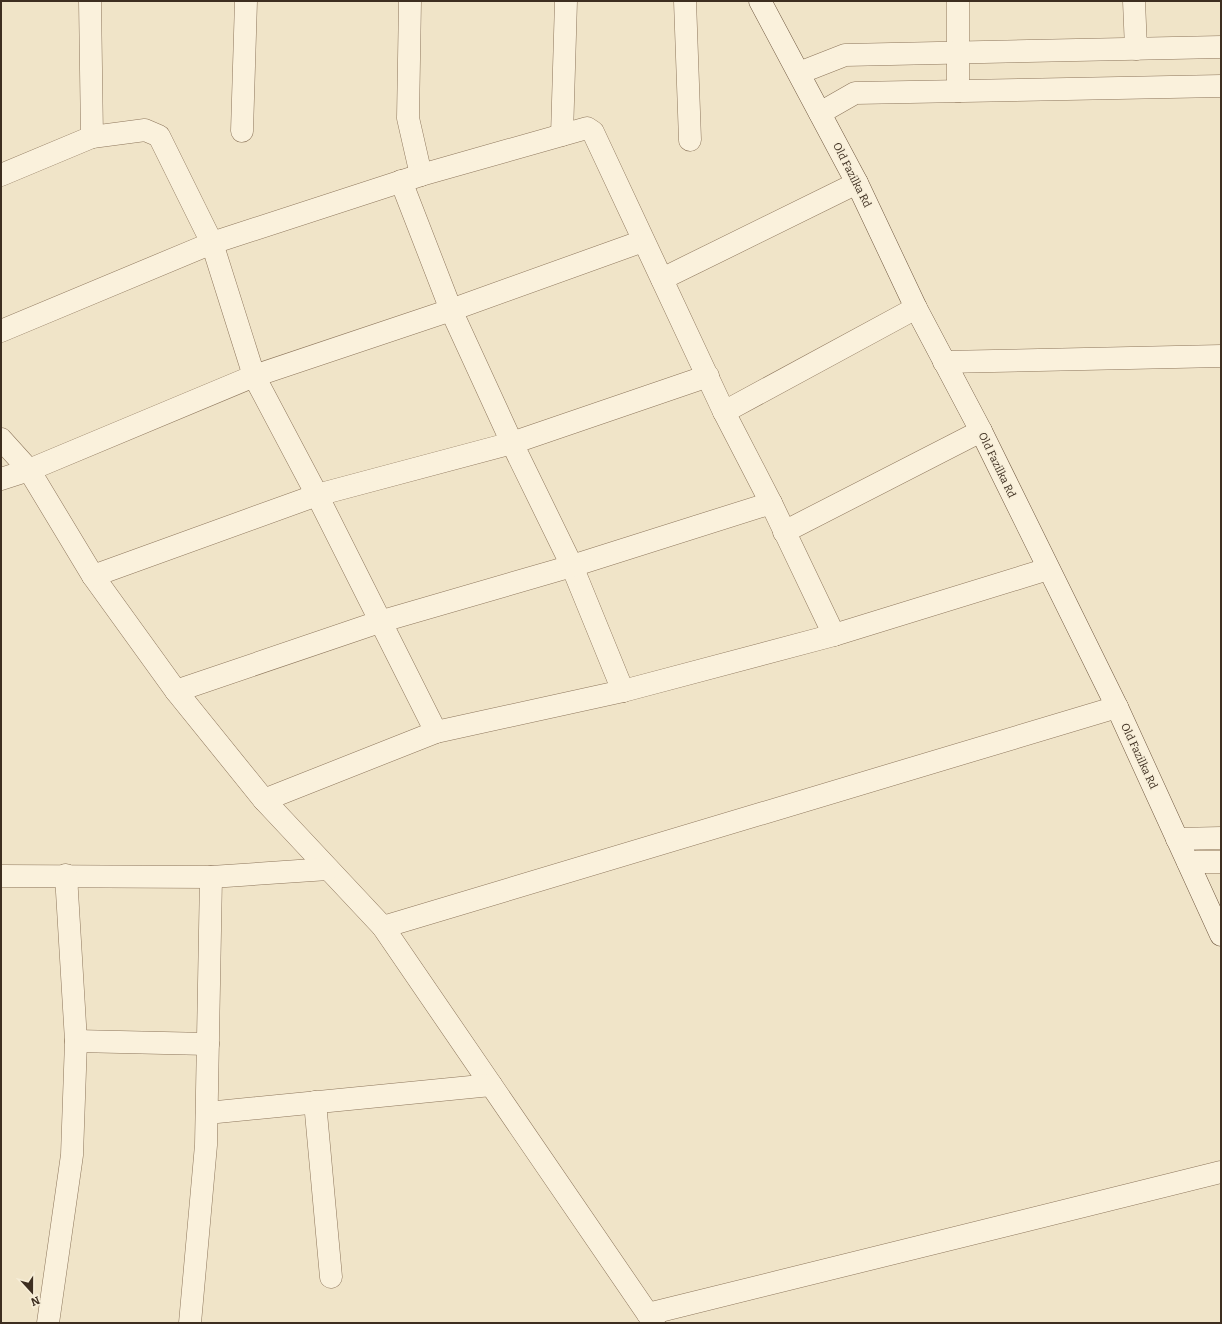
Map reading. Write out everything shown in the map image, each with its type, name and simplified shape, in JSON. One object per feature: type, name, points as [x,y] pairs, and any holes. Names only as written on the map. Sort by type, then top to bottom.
[{"type":"street","points":[[90,1],[92,137]]},
{"type":"street","points":[[242,131],[246,1]]},
{"type":"street","points":[[410,1],[408,118],[411,178],[451,310],[512,443],[572,566],[623,691]]},
{"type":"street","points":[[562,135],[566,1]]},
{"type":"street","points":[[685,1],[690,140]]},
{"type":"street","name":"Old Fazilka Rd","points":[[760,1],[857,183],[916,308],[981,431],[1117,707],[1221,935]]},
{"type":"street","points":[[958,1],[958,91]]},
{"type":"street","points":[[1134,1],[1136,49]]},
{"type":"street","points":[[799,73],[845,55],[1221,47]]},
{"type":"street","points":[[820,113],[855,93],[1221,86]]},
{"type":"street","points":[[1,331],[212,242],[411,178],[587,128],[593,132],[724,412],[771,503],[834,635]]},
{"type":"street","points":[[1,175],[92,137],[145,130],[159,136],[212,242],[254,376],[317,495],[379,622],[436,732]]},
{"type":"street","points":[[662,279],[857,183]]},
{"type":"street","points":[[1,478],[29,470],[254,376],[451,310],[643,241]]},
{"type":"street","points":[[724,412],[916,308]]},
{"type":"street","points":[[944,362],[1221,356]]},
{"type":"street","points":[[93,576],[317,495],[512,443],[708,376]]},
{"type":"street","points":[[784,532],[981,431]]},
{"type":"street","points":[[1,438],[29,470],[93,576],[176,691],[264,800],[383,928],[651,1318],[1221,1172]]},
{"type":"street","points":[[176,691],[379,622],[572,566],[771,503]]},
{"type":"street","points":[[264,800],[436,732],[623,691],[834,635],[1048,569]]},
{"type":"street","points":[[383,928],[1117,707]]},
{"type":"street","points":[[1177,839],[1221,838]]},
{"type":"street","points":[[1188,862],[1221,862]]},
{"type":"street","points":[[1,876],[66,875],[211,877],[328,869]]},
{"type":"street","points":[[48,1323],[72,1155],[76,1041],[66,875]]},
{"type":"street","points":[[190,1323],[206,1145],[211,877]]},
{"type":"street","points":[[76,1041],[208,1044]]},
{"type":"street","points":[[207,1113],[491,1085]]},
{"type":"street","points":[[315,1102],[331,1277]]}]
